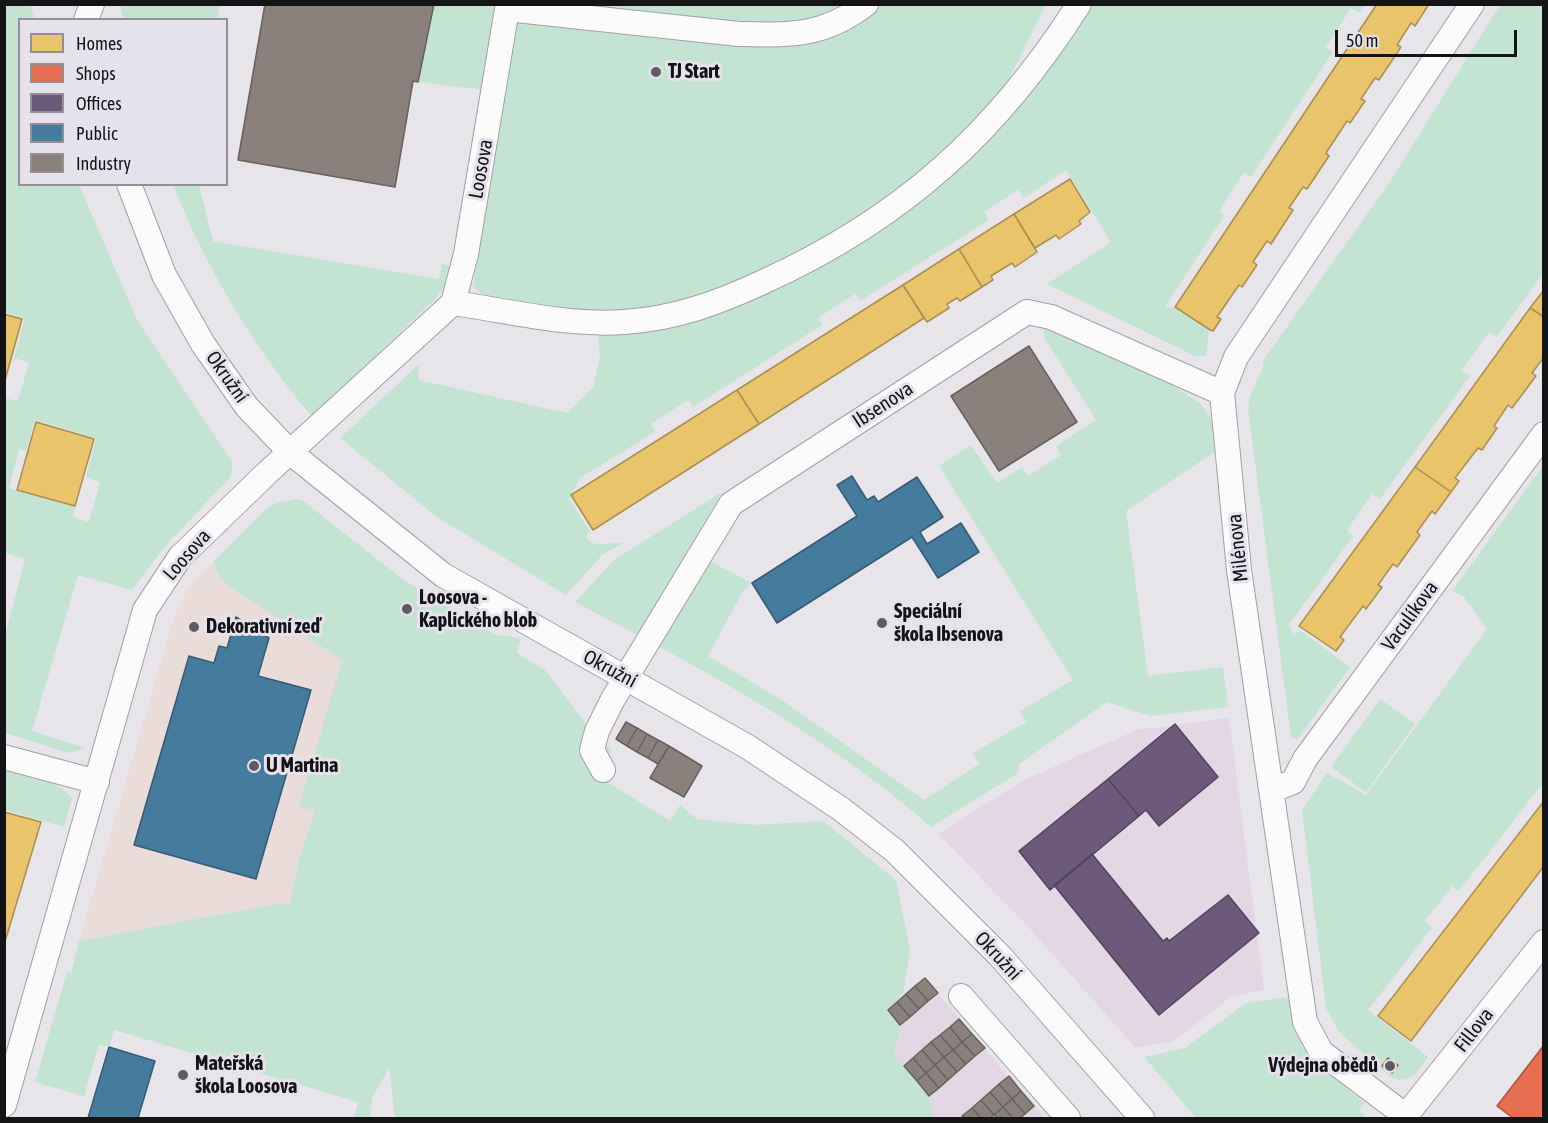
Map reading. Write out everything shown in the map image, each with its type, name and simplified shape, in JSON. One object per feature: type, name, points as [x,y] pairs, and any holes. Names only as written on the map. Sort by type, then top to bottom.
[{"type":"street","name":"Loosova","points":[[4,1105],[145,610],[180,557],[453,303],[466,254],[507,9],[740,34],[778,35],[819,31],[852,15],[866,4]]},
{"type":"street","points":[[453,303],[574,321],[623,322],[662,318],[701,308],[799,266],[855,234],[924,186],[994,120],[1047,54],[1079,4]]},
{"type":"street","name":"Milénova","points":[[1405,1117],[1321,1052],[1305,1022],[1239,570],[1222,393],[1236,357],[1472,4]]},
{"type":"street","name":"Okružní","points":[[130,186],[164,275],[203,344],[247,407],[291,453],[443,575],[548,636],[626,676],[748,747],[841,809],[895,851],[1000,956],[1142,1119]]},
{"type":"street","name":"Ibsenova","points":[[603,770],[592,750],[597,731],[626,676],[731,504],[1027,312],[1051,317],[1222,393]]},
{"type":"street","name":"Vaculíkova","points":[[1272,790],[1293,782],[1305,759],[1544,434]]},
{"type":"street","points":[[4,757],[97,782]]},
{"type":"street","name":"Fillova","points":[[1405,1117],[1544,942]]},
{"type":"street","points":[[961,996],[1068,1119]]},
{"type":"shaded area","points":[[214,561],[217,573],[225,583],[342,660],[300,806],[315,811],[298,863],[290,904],[281,903],[79,941],[175,614],[188,587]]},
{"type":"shaded area","points":[[1229,718],[1264,990],[1232,996],[1172,1042],[1135,1047],[1023,921],[938,834],[1022,781],[1137,730]]},
{"type":"shaded area","points":[[925,978],[1045,1118],[934,1118],[929,1096],[894,1056],[900,1025],[888,1010]]},
{"type":"green space","points":[[5,4],[31,5],[34,18],[18,18],[18,186],[79,186],[137,320],[233,463],[230,478],[165,546],[132,590],[78,575],[32,731],[86,748],[69,753],[5,733],[5,636],[25,559],[5,553],[5,398],[18,401],[29,362],[14,358],[25,318],[5,312]],"holes":[[[35,420],[96,438],[86,477],[100,482],[89,522],[73,517],[75,507],[9,488],[19,449],[26,451]]]},
{"type":"green space","points":[[120,4],[220,5],[217,18],[123,18]]},
{"type":"green space","points":[[434,5],[1046,5],[994,109],[948,152],[850,228],[737,285],[658,309],[575,313],[486,297],[473,287],[505,92],[418,82]]},
{"type":"green space","points":[[1088,5],[1364,5],[1359,13],[1351,8],[1326,47],[1333,52],[1251,177],[1244,172],[1219,211],[1224,216],[1165,307],[1174,308],[1209,331],[1206,356],[1195,356],[1047,284],[1111,242],[1066,170],[1024,198],[1018,190],[984,212],[989,220],[860,301],[855,294],[819,317],[822,325],[693,407],[688,400],[651,424],[655,432],[580,478],[569,499],[590,531],[585,538],[595,544],[623,543],[603,554],[566,595],[437,517],[340,438],[418,365],[419,380],[567,413],[593,388],[600,356],[597,330],[664,325],[927,192],[993,135],[1024,99]]},
{"type":"green space","points":[[1500,5],[1543,5],[1543,273],[1497,337],[1489,332],[1462,370],[1470,376],[1380,499],[1372,494],[1347,530],[1353,536],[1289,625],[1294,636],[1300,630],[1350,667],[1297,740],[1291,737],[1248,409],[1250,396],[1264,365],[1262,362],[1389,183]]},
{"type":"green space","points":[[173,186],[199,186],[213,241],[439,279],[442,264],[450,266],[447,283],[435,299],[312,417],[251,335],[216,277]]},
{"type":"green space","points":[[1043,325],[1159,377],[1200,403],[1211,418],[1218,450],[1126,511],[1148,676],[1223,667],[1228,707],[1150,716],[1107,702],[1019,764],[1018,773],[931,827],[848,762],[760,704],[575,602],[614,560],[722,492],[688,550],[752,583],[743,591],[708,656],[780,699],[924,800],[979,764],[973,753],[1026,722],[1020,711],[1073,680],[939,466],[971,445],[997,483],[1022,467],[1028,476],[1061,455],[1056,446],[1096,420],[1045,339]]},
{"type":"green space","points":[[1543,466],[1543,783],[1459,891],[1452,886],[1425,921],[1432,928],[1368,1010],[1428,1057],[1412,1076],[1397,1079],[1390,1077],[1339,1032],[1326,1008],[1302,810],[1327,773],[1366,795],[1487,629],[1464,597],[1452,591]]},
{"type":"green space","points":[[295,499],[302,500],[405,581],[496,635],[521,638],[517,653],[545,670],[597,738],[612,750],[596,775],[670,821],[680,805],[697,819],[754,825],[823,821],[896,880],[910,950],[903,993],[888,1010],[900,1025],[894,1056],[929,1096],[934,1118],[395,1118],[389,1068],[372,1098],[370,1118],[354,1118],[358,1102],[114,1030],[109,1047],[99,1044],[84,1096],[35,1082],[67,972],[71,973],[79,941],[281,903],[290,904],[298,863],[315,811],[299,806],[342,660],[225,583],[217,573],[214,561],[267,508]]},
{"type":"green space","points":[[1380,699],[1415,724],[1366,792],[1331,767]]},
{"type":"green space","points":[[4,768],[49,782],[72,798],[64,827],[5,810]]},
{"type":"green space","points":[[1288,997],[1307,1046],[1325,1069],[1365,1103],[1359,1110],[1367,1118],[1196,1118],[1144,1057],[1185,1048],[1246,1003]]},
{"type":"building: Homes","points":[[1377,4],[1429,4],[1415,26],[1411,23],[1397,45],[1401,47],[1379,80],[1375,78],[1361,99],[1365,101],[1350,123],[1347,121],[1326,153],[1329,156],[1307,189],[1303,187],[1289,208],[1293,210],[1271,244],[1267,241],[1253,262],[1257,265],[1242,287],[1239,285],[1217,317],[1221,319],[1213,331],[1210,330],[1175,307]]},
{"type":"building: Homes","points":[[1070,179],[1090,212],[1079,221],[1081,224],[1059,239],[1056,235],[1035,248],[1014,214]]},
{"type":"building: Homes","points":[[1014,214],[1037,252],[1015,267],[1012,263],[991,276],[993,280],[982,287],[959,249]]},
{"type":"building: Homes","points":[[959,249],[982,287],[960,301],[957,298],[947,304],[949,308],[927,322],[903,285]]},
{"type":"building: Homes","points":[[903,285],[924,318],[759,424],[737,390]]},
{"type":"building: Homes","points":[[1544,290],[1544,317],[1530,308]]},
{"type":"building: Homes","points":[[1530,308],[1544,317],[1544,357],[1532,373],[1536,376],[1512,408],[1508,405],[1494,426],[1497,428],[1482,450],[1478,448],[1455,478],[1459,481],[1451,492],[1415,467]]},
{"type":"building: Homes","points":[[4,314],[22,319],[4,384]]},
{"type":"building: Homes","points":[[737,390],[759,424],[593,530],[571,495]]},
{"type":"building: Homes","points":[[36,422],[94,439],[75,506],[17,490]]},
{"type":"building: Homes","points":[[1415,467],[1451,492],[1435,514],[1432,511],[1417,532],[1420,535],[1397,567],[1393,564],[1378,585],[1382,587],[1366,609],[1363,606],[1340,637],[1344,640],[1336,651],[1299,626]]},
{"type":"building: Homes","points":[[1544,801],[1544,866],[1411,1041],[1378,1016]]},
{"type":"building: Homes","points":[[4,812],[41,822],[4,945]]},
{"type":"building: Shops","points":[[1544,1045],[1544,1118],[1513,1118],[1497,1106]]},
{"type":"building: Shops","name":"Výdejna obědů","points":[[1388,1058],[1398,1065],[1392,1073],[1382,1066]]},
{"type":"building: Offices","points":[[1175,724],[1218,777],[1159,826],[1146,810],[1139,816],[1108,779]]},
{"type":"building: Offices","points":[[1108,779],[1139,816],[1050,890],[1019,851]]},
{"type":"building: Offices","points":[[1092,854],[1163,941],[1167,938],[1169,941],[1228,895],[1259,933],[1159,1015],[1054,885]]},
{"type":"building: Public","points":[[852,476],[867,500],[874,496],[878,502],[917,477],[943,517],[920,532],[927,544],[961,523],[979,552],[938,578],[912,537],[777,623],[752,583],[857,516],[837,485]]},
{"type":"building: Public","points":[[236,617],[269,638],[258,676],[311,690],[256,879],[134,845],[189,656],[214,663],[219,646],[227,648]]},
{"type":"building: Public","points":[[109,1047],[155,1061],[138,1118],[88,1118]]},
{"type":"building: Industry","points":[[265,4],[434,4],[418,82],[413,81],[395,187],[238,160]]},
{"type":"building: Industry","points":[[1029,346],[1077,422],[999,471],[951,396]]},
{"type":"building: Industry","points":[[626,722],[637,728],[627,746],[616,739]]},
{"type":"building: Industry","points":[[637,728],[647,734],[637,752],[627,746]]},
{"type":"building: Industry","points":[[647,734],[658,740],[648,758],[637,752]]},
{"type":"building: Industry","points":[[658,740],[669,746],[658,764],[648,758]]},
{"type":"building: Industry","points":[[669,746],[702,766],[684,797],[650,778]]},
{"type":"building: Industry","points":[[925,978],[938,993],[928,1001],[915,986]]},
{"type":"building: Industry","points":[[915,986],[928,1001],[919,1009],[906,994]]},
{"type":"building: Industry","points":[[906,994],[919,1009],[910,1017],[897,1002]]},
{"type":"building: Industry","points":[[897,1002],[910,1017],[900,1025],[888,1010]]},
{"type":"building: Industry","points":[[959,1019],[972,1034],[962,1042],[950,1027]]},
{"type":"building: Industry","points":[[950,1027],[962,1042],[953,1050],[940,1035]]},
{"type":"building: Industry","points":[[972,1034],[985,1048],[975,1056],[962,1042]]},
{"type":"building: Industry","points":[[940,1035],[953,1050],[944,1057],[931,1042]]},
{"type":"building: Industry","points":[[931,1042],[944,1057],[935,1065],[922,1050]]},
{"type":"building: Industry","points":[[962,1042],[975,1056],[966,1064],[953,1050]]},
{"type":"building: Industry","points":[[922,1050],[935,1065],[926,1073],[913,1058]]},
{"type":"building: Industry","points":[[953,1050],[966,1064],[957,1072],[944,1057]]},
{"type":"building: Industry","points":[[944,1057],[957,1072],[948,1080],[935,1065]]},
{"type":"building: Industry","points":[[913,1058],[926,1073],[917,1081],[904,1066]]},
{"type":"building: Industry","points":[[935,1065],[948,1080],[939,1088],[926,1073]]},
{"type":"building: Industry","points":[[926,1073],[939,1088],[929,1096],[917,1081]]},
{"type":"building: Industry","points":[[1009,1076],[1021,1091],[1012,1099],[999,1084]]},
{"type":"building: Industry","points":[[999,1084],[1012,1099],[1003,1107],[990,1092]]},
{"type":"building: Industry","points":[[1021,1091],[1034,1106],[1025,1114],[1012,1099]]},
{"type":"building: Industry","points":[[990,1092],[1003,1107],[994,1115],[981,1100]]},
{"type":"building: Industry","points":[[1012,1099],[1025,1114],[1020,1118],[1013,1118],[1003,1107]]},
{"type":"building: Industry","points":[[981,1100],[994,1115],[990,1118],[981,1118],[972,1108]]},
{"type":"building: Industry","points":[[1003,1107],[1013,1118],[997,1118],[994,1115]]},
{"type":"building: Industry","points":[[972,1108],[981,1118],[962,1116]]},
{"type":"place","name":"TJ Start","points":[[656,72]]},
{"type":"place","name":"Loosova - Kaplického blob","points":[[407,609]]},
{"type":"place","name":"Speciální škola Ibsenova","points":[[882,623]]},
{"type":"place","name":"Dekorativní zeď","points":[[194,627]]},
{"type":"place","name":"U Martina","points":[[254,766]]},
{"type":"place","name":"Výdejna obědů","points":[[1390,1066]]},
{"type":"place","name":"Mateřská škola Loosova","points":[[183,1075]]}]
